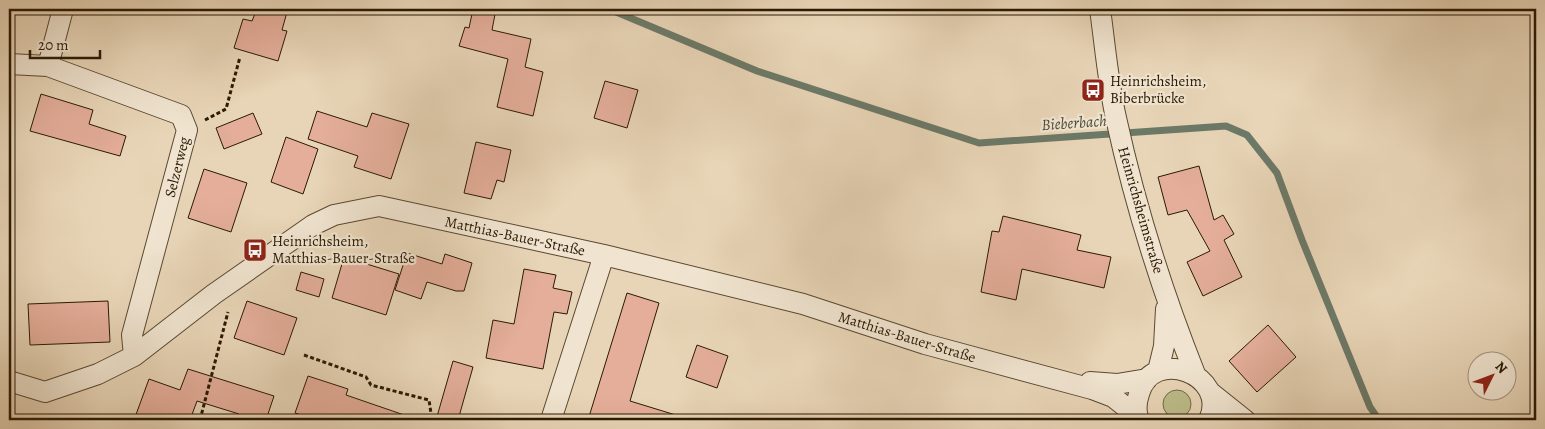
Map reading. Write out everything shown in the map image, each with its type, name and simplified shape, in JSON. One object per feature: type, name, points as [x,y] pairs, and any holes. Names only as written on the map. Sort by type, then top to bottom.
[{"type":"street","points":[[48,66],[63,9]]},
{"type":"street","name":"Heinrichsheimstraße","points":[[1100,9],[1116,117],[1124,151],[1166,292],[1195,374],[1204,382],[1210,392],[1245,420]]},
{"type":"street","name":"Selzerweg","points":[[9,64],[48,66],[180,116],[187,130],[132,335],[134,356]]},
{"type":"street","name":"Matthias-Bauer-Straße","points":[[9,381],[45,392],[98,374],[134,356],[236,278],[313,224],[334,215],[379,206],[604,255],[803,304],[925,344],[1113,397],[1138,418]]},
{"type":"street","points":[[552,420],[604,255]]},
{"type":"street","name":"Heinrichsheimstraße","points":[[1138,418],[1136,403],[1140,390],[1152,375],[1164,346],[1166,292]]},
{"type":"street","points":[[1152,375],[1171,368],[1184,369],[1195,374]]},
{"type":"street","name":"Matthias-Bauer-Straße","points":[[1060,381],[1117,384],[1152,375]]},
{"type":"street","points":[[1209,420],[1212,404],[1210,392]]},
{"type":"path","points":[[187,130],[226,109],[240,58]]},
{"type":"path","points":[[200,420],[236,278]]},
{"type":"path","points":[[304,355],[366,377],[371,385],[429,400],[432,420]]},
{"type":"green space","points":[[1177,390],[1187,394],[1191,404],[1187,414],[1177,418],[1167,414],[1163,404],[1167,394]]},
{"type":"building","points":[[257,9],[277,9],[287,12],[282,30],[287,31],[278,61],[234,48],[243,19],[252,21]]},
{"type":"building","points":[[473,9],[496,9],[492,30],[531,39],[525,67],[543,72],[533,116],[497,107],[508,59],[459,46],[465,27],[469,28]]},
{"type":"building","points":[[605,81],[638,90],[627,128],[594,118]]},
{"type":"building","points":[[41,94],[93,110],[89,124],[126,136],[120,156],[30,131]]},
{"type":"building","points":[[317,111],[367,127],[372,113],[409,124],[391,179],[354,167],[358,156],[308,139]]},
{"type":"building","points":[[253,113],[262,134],[224,149],[216,128]]},
{"type":"building","points":[[286,137],[318,149],[303,194],[271,182]]},
{"type":"building","points":[[476,142],[511,150],[504,182],[497,180],[491,199],[464,193]]},
{"type":"building","points":[[1199,166],[1214,220],[1223,215],[1234,234],[1224,240],[1242,277],[1203,296],[1187,262],[1210,251],[1187,210],[1168,215],[1158,177]]},
{"type":"building","points":[[204,169],[247,183],[231,232],[188,218]]},
{"type":"building","points":[[1003,216],[1081,235],[1077,250],[1111,257],[1104,288],[1022,269],[1016,300],[981,292],[992,231],[999,232]]},
{"type":"building","points":[[407,253],[442,264],[445,254],[472,263],[464,291],[456,291],[427,282],[421,299],[395,290]]},
{"type":"building","points":[[344,257],[399,274],[386,315],[332,298]]},
{"type":"building","points":[[524,269],[556,275],[553,288],[572,292],[567,314],[554,312],[543,369],[486,358],[493,320],[514,324]]},
{"type":"building","points":[[301,272],[324,279],[319,297],[296,290]]},
{"type":"building","points":[[627,293],[659,303],[630,401],[679,416],[679,420],[588,420]]},
{"type":"building","points":[[108,301],[110,342],[30,345],[28,304]]},
{"type":"building","points":[[247,301],[297,318],[284,355],[234,338]]},
{"type":"building","points":[[1268,325],[1296,357],[1257,392],[1229,361]]},
{"type":"building","points":[[697,345],[728,356],[717,388],[686,377]]},
{"type":"building","points":[[453,361],[473,367],[458,420],[436,420]]},
{"type":"building","points":[[188,369],[274,396],[266,420],[237,420],[239,414],[197,401],[190,420],[134,420],[149,379],[180,390]]},
{"type":"building","points":[[308,376],[348,389],[346,395],[410,417],[409,420],[316,420],[295,413]]},
{"type":"waterway","name":"Bieberbach","points":[[609,9],[757,71],[979,143],[1226,126],[1247,135],[1277,173],[1302,240],[1370,407],[1379,420]]},
{"type":"place","name":"Heinrichsheim, Biberbrücke","points":[[1093,90]]},
{"type":"place","name":"Heinrichsheim, Matthias-Bauer-Straße","points":[[255,250]]}]
